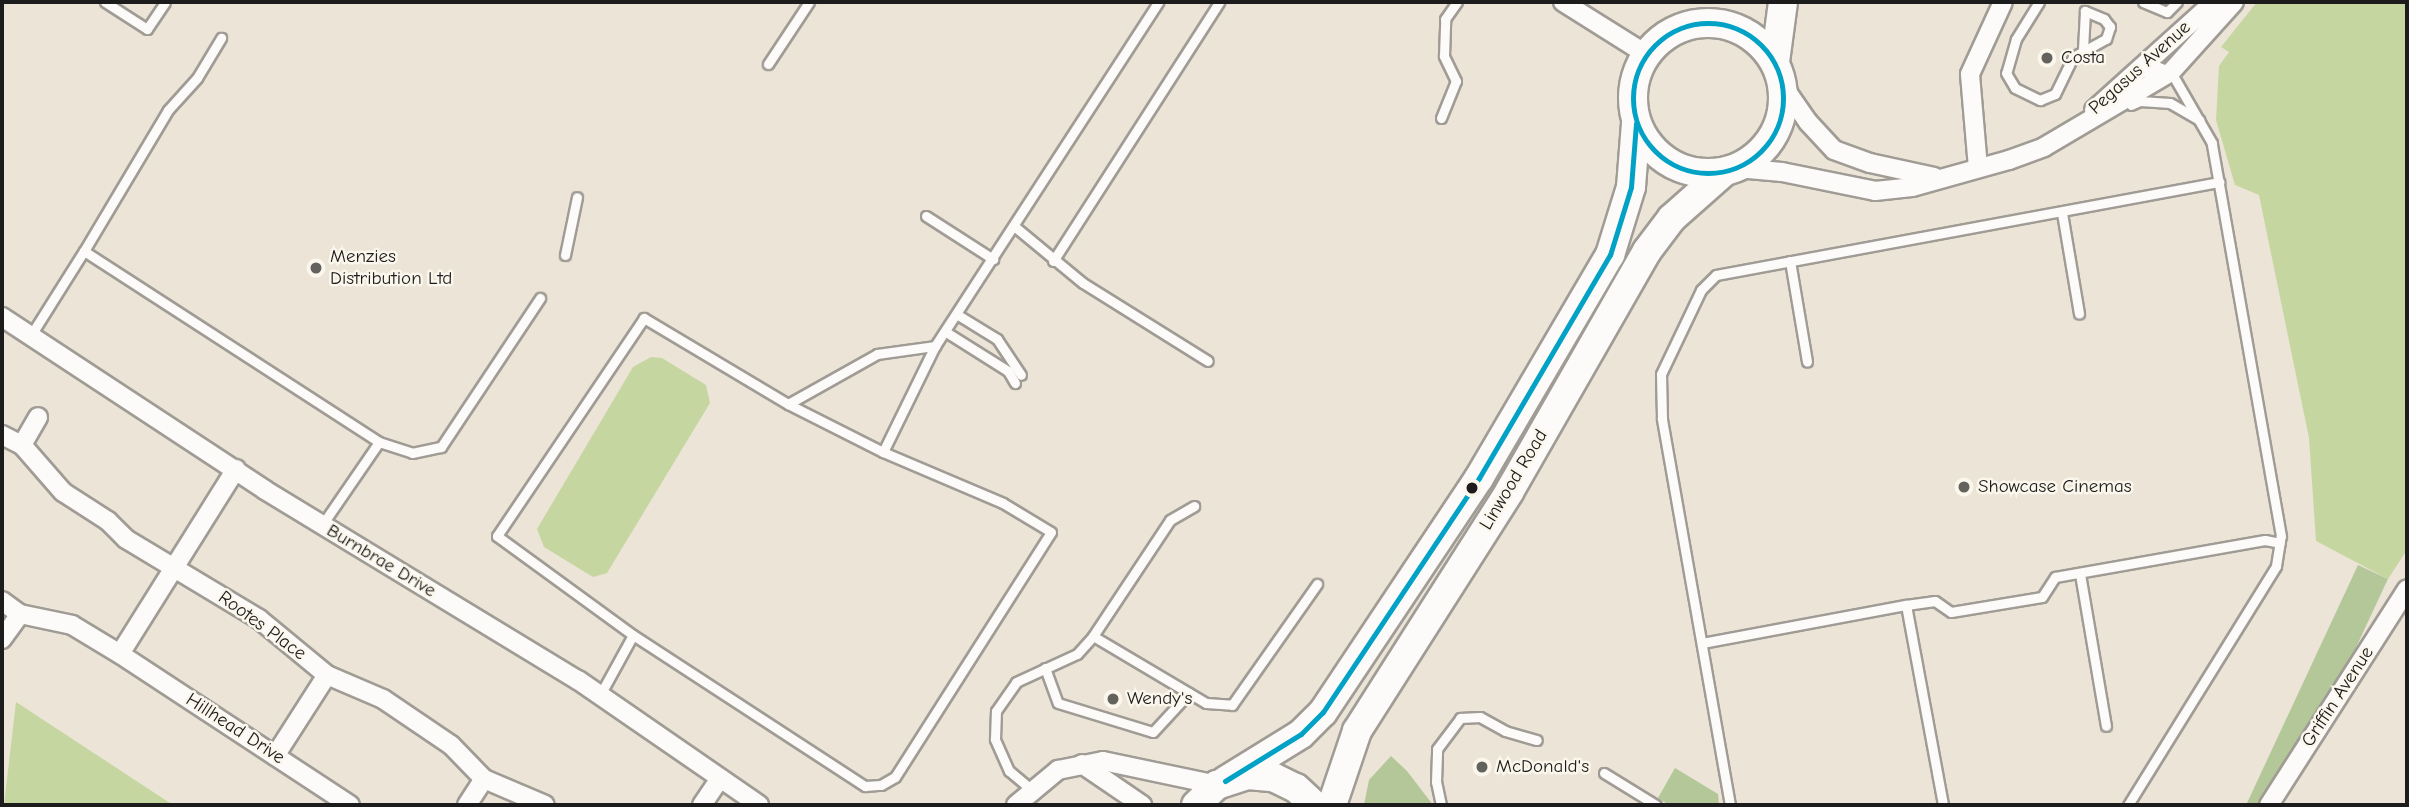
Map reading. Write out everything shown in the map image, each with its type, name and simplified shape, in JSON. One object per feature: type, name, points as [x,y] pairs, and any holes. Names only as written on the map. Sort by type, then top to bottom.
[{"type":"main road","points":[[1716,2],[1688,24],[1664,36],[1646,54],[1635,75],[1632,99],[1636,123],[1648,144],[1666,161],[1688,171],[1730,170],[1758,155],[1773,137],[1783,112],[1779,74],[1783,2]]},
{"type":"main road","points":[[1688,24],[1713,22],[1738,27],[1759,41],[1779,74]]},
{"type":"main road","name":"Linwood Road","points":[[1196,805],[1221,783],[1301,734],[1323,712],[1479,478],[1610,255],[1630,187],[1636,123]]},
{"type":"main road","name":"Linwood Road","points":[[1332,805],[1357,731],[1509,492],[1647,251],[1672,218],[1730,170]]},
{"type":"main road","points":[[1221,783],[1248,775],[1273,777],[1297,788],[1314,805]]},
{"type":"street","points":[[1563,2],[1646,54]]},
{"type":"street","points":[[1978,168],[1970,75],[2003,2]]},
{"type":"street","name":"Pegasus Avenue","points":[[2066,135],[2214,2]]},
{"type":"street","name":"Pegasus Avenue","points":[[1730,170],[1782,172],[1875,191],[1912,187],[1934,177],[1978,168],[2066,135],[2171,72],[2234,2]]},
{"type":"street","name":"Pegasus Avenue","points":[[1779,74],[1813,129],[1834,150],[1870,163],[1934,177]]},
{"type":"street","name":"Burnbrae Drive","points":[[2,317],[322,526],[600,695],[760,805]]},
{"type":"street","points":[[2,435],[22,445],[38,417]]},
{"type":"street","name":"Rootes Place","points":[[22,445],[63,492],[108,521],[126,539],[259,619],[327,675],[383,699],[451,744],[484,779],[545,805]]},
{"type":"street","points":[[120,654],[236,469]]},
{"type":"street","name":"Griffin Avenue","points":[[2269,805],[2407,589]]},
{"type":"street","name":"Hillhead Drive","points":[[2,601],[20,614],[72,625],[350,805]]},
{"type":"street","points":[[2,639],[20,614]]},
{"type":"street","points":[[275,756],[327,675]]},
{"type":"street","points":[[1016,805],[1058,770],[1103,761],[1138,765],[1221,783]]},
{"type":"street","points":[[1082,764],[1142,805]]},
{"type":"street","points":[[702,805],[720,778]]},
{"type":"street","points":[[467,805],[484,779]]},
{"type":"lane","points":[[105,2],[147,29],[164,2]]},
{"type":"lane","points":[[768,64],[809,2]]},
{"type":"lane","points":[[883,452],[935,346],[1158,2]]},
{"type":"lane","points":[[1054,261],[1219,2]]},
{"type":"lane","points":[[1441,118],[1456,80],[1444,56],[1445,19],[1457,2]]},
{"type":"lane","points":[[2039,2],[2016,39],[2006,73],[2015,88],[2040,100],[2055,94],[2073,57],[2083,48],[2106,39],[2110,27],[2104,19],[2084,6]]},
{"type":"lane","points":[[2143,2],[2167,12],[2177,2]]},
{"type":"lane","points":[[2083,48],[2084,6]]},
{"type":"lane","points":[[31,335],[168,110],[197,78],[221,38]]},
{"type":"lane","points":[[2103,101],[2156,66],[2171,72],[2212,143],[2280,543],[2276,566],[2128,805]]},
{"type":"lane","points":[[2066,135],[2140,100],[2170,103],[2200,121]]},
{"type":"lane","points":[[1730,805],[1662,418],[1661,374],[1700,290],[1716,275],[2219,183]]},
{"type":"lane","points":[[565,255],[577,197]]},
{"type":"lane","points":[[2062,213],[2079,314]]},
{"type":"lane","points":[[926,216],[993,259]]},
{"type":"lane","points":[[1014,226],[1054,261],[1208,361]]},
{"type":"lane","points":[[84,251],[379,442],[412,453],[441,447],[540,298]]},
{"type":"lane","points":[[1790,261],[1807,362]]},
{"type":"lane","points":[[946,332],[1018,379],[998,339],[958,314]]},
{"type":"lane","points":[[644,318],[788,404],[883,452],[1003,503],[1051,532],[895,777],[881,785],[865,786],[633,635],[496,536],[644,318]]},
{"type":"lane","points":[[788,404],[877,354],[935,346]]},
{"type":"lane","points":[[322,526],[379,442]]},
{"type":"lane","points":[[1032,790],[1009,771],[995,739],[996,711],[1016,682],[1077,654],[1093,636],[1170,520],[1194,506]]},
{"type":"lane","points":[[1702,643],[1935,601],[1951,612],[2042,597],[2055,577],[2265,540],[2280,543]]},
{"type":"lane","points":[[2080,574],[2106,726]]},
{"type":"lane","points":[[1093,636],[1206,703],[1232,705],[1317,584]]},
{"type":"lane","points":[[1906,605],[1943,805]]},
{"type":"lane","points":[[600,695],[633,635]]},
{"type":"lane","points":[[1045,668],[1058,703],[1153,732],[1189,693]]},
{"type":"lane","points":[[1441,805],[1437,749],[1460,719],[1480,717],[1505,731],[1537,740]]},
{"type":"lane","points":[[1604,773],[1656,805]]},
{"type":"green space","points":[[2257,2],[2407,2],[2407,550],[2388,579],[2316,541],[2309,438],[2259,195],[2235,185],[2216,120],[2219,66],[2229,52],[2221,47]]},
{"type":"green space","points":[[651,357],[662,358],[706,385],[710,403],[607,573],[593,577],[544,547],[537,529],[633,367]]},
{"type":"green space","points":[[2358,565],[2388,579],[2282,805],[2246,805]]},
{"type":"green space","points":[[16,702],[173,805],[4,805]]},
{"type":"green space","points":[[1391,756],[1407,771],[1433,805],[1364,805],[1369,780]]},
{"type":"green space","points":[[1675,768],[1718,794],[1719,805],[1669,805],[1658,798]]},
{"type":"transit line","points":[[1708,23],[1737,28],[1761,45],[1778,69],[1783,98],[1778,127],[1761,151],[1737,168],[1708,173],[1679,168],[1655,151],[1638,127],[1633,98],[1638,69],[1655,45],[1679,28],[1708,23]]},
{"type":"transit line","points":[[1225,781],[1301,734],[1323,712],[1479,478],[1610,255],[1631,187],[1636,123]]},
{"type":"place","name":"Costa","points":[[2047,58]]},
{"type":"place","name":"Menzies Distribution Ltd","points":[[316,268]]},
{"type":"place","name":"Showcase Cinemas","points":[[1964,487]]},
{"type":"place","name":"Wendy's","points":[[1113,699]]},
{"type":"place","name":"McDonald's","points":[[1482,767]]}]
